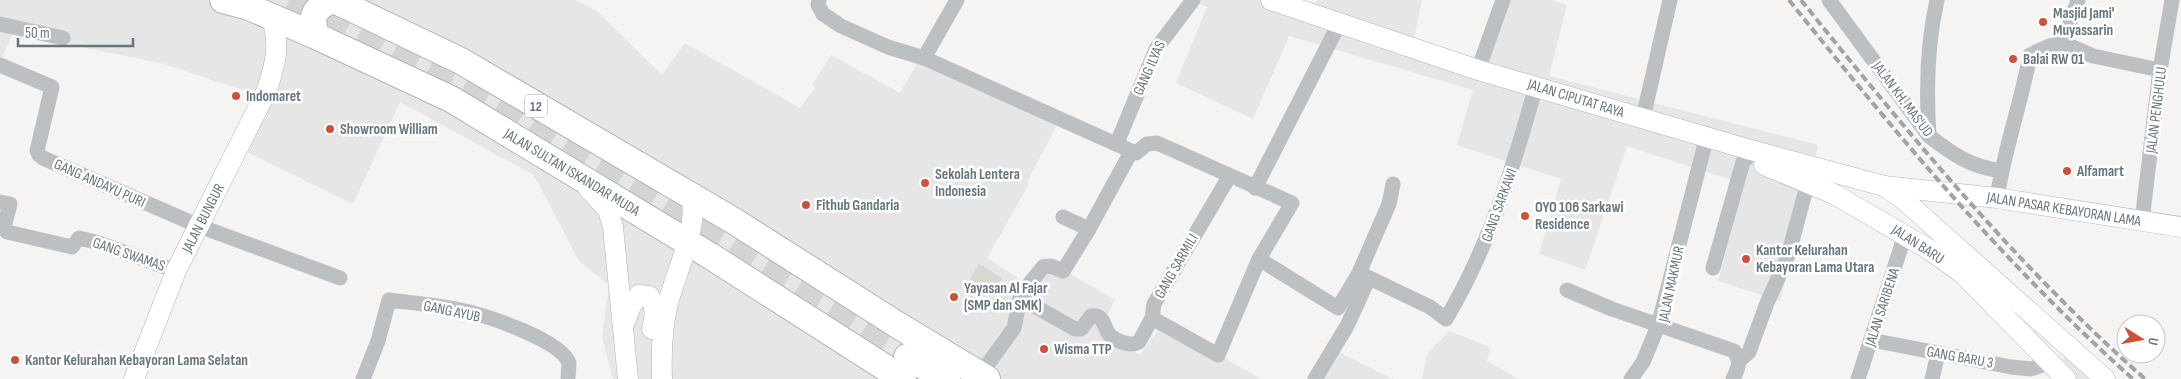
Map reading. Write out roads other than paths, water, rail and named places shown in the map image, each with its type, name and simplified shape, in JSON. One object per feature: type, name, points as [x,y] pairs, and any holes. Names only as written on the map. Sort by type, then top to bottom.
[{"type":"highway","name":"JALAN SULTAN ISKANDAR MUDA","points":[[223,0],[259,8],[451,99],[686,242],[905,368],[947,379]]},
{"type":"highway","points":[[313,35],[312,23],[314,14],[320,5],[334,0]]},
{"type":"highway","name":"12","points":[[334,0],[461,61],[734,220],[911,334],[984,377]]},
{"type":"highway","points":[[712,257],[711,242],[715,233],[721,227],[734,220]]},
{"type":"main road","name":"JALAN CIPUTAT RAYA","points":[[1272,0],[1311,6],[1340,22],[1478,70],[1707,136],[1747,154],[1884,186]]},
{"type":"main road","name":"JALAN BUNGUR","points":[[259,8],[276,35],[277,59]]},
{"type":"main road","name":"JALAN BUNGUR","points":[[134,379],[176,271],[260,106],[277,59],[292,42],[313,35]]},
{"type":"main road","name":"JALAN BARU","points":[[1747,154],[1808,182],[1870,214],[1963,274],[2057,373]]},
{"type":"main road","points":[[577,175],[608,210],[611,217],[628,356],[628,379]]},
{"type":"main road","name":"JALAN PASAR KEBAYORAN LAMA","points":[[1884,186],[1996,198],[2181,227]]},
{"type":"main road","name":"JALAN BARU","points":[[1884,186],[1904,200],[2105,379]]},
{"type":"main road","name":"JALAN PASAR KEBAYORAN LAMA","points":[[1904,200],[1948,192]]},
{"type":"main road","points":[[662,376],[661,349],[664,324],[693,214],[691,196]]},
{"type":"main road","points":[[624,324],[631,306],[639,295],[649,296],[655,303],[656,313],[651,348],[654,366],[662,376]]},
{"type":"street","points":[[924,58],[956,0]]},
{"type":"street","name":"GANG ILYAS","points":[[1117,144],[1156,49],[1192,0]]},
{"type":"street","points":[[1478,70],[1503,0]]},
{"type":"street","points":[[1643,118],[1670,0]]},
{"type":"street","name":"JALAN KH. MAS'UD","points":[[1829,0],[1929,136],[1950,152],[1978,167],[2001,170]]},
{"type":"street","points":[[1929,136],[1927,75],[1933,18],[1937,0]]},
{"type":"street","points":[[2063,43],[2078,0]]},
{"type":"street","name":"JALAN PENGHULU","points":[[2142,221],[2160,70],[2172,0]]},
{"type":"street","points":[[819,2],[823,14],[840,26],[888,47],[924,58],[1051,113],[1131,152],[1136,153],[1147,144],[1157,142],[1229,177],[1292,203],[1259,260],[1338,308],[1364,276]]},
{"type":"street","points":[[1255,188],[1340,22]]},
{"type":"street","points":[[0,24],[63,38]]},
{"type":"street","points":[[1996,198],[2001,170],[2024,89],[2030,55],[2049,46],[2063,43],[2093,56],[2160,70]]},
{"type":"street","name":"GANG ANDAYU PURI","points":[[0,65],[52,87],[37,151],[39,155],[199,226]]},
{"type":"street","name":"GANG SARKAWI","points":[[1364,276],[1430,307],[1446,319],[1476,264],[1494,222],[1518,152],[1536,86]]},
{"type":"street","name":"JALAN MAKMUR","points":[[1707,136],[1658,326],[1734,351],[1739,360]]},
{"type":"street","points":[[984,377],[1014,328],[1020,298],[1043,267],[1051,266],[1063,271],[1089,229],[1131,152]]},
{"type":"street","points":[[1713,268],[1743,162],[1747,154]]},
{"type":"street","name":"GANG SARMILI","points":[[1229,177],[1154,304],[1152,318],[1218,355],[1259,260]]},
{"type":"street","points":[[1733,379],[1740,365],[1739,360],[1749,352],[1767,303],[1788,256],[1808,182]]},
{"type":"street","points":[[1315,379],[1347,326],[1389,204],[1393,184]]},
{"type":"street","name":"GANG SWAMAS","points":[[0,202],[10,204],[4,228],[7,232],[72,247],[79,238],[96,242],[176,271]]},
{"type":"street","points":[[1063,217],[1089,229]]},
{"type":"street","points":[[199,226],[340,278]]},
{"type":"street","name":"JALAN SARIBENA","points":[[1858,379],[1905,235]]},
{"type":"street","points":[[1567,290],[1658,326],[1643,362],[1631,379]]},
{"type":"street","points":[[1020,298],[1075,329],[1082,327],[1091,316],[1099,316],[1112,337],[1131,344],[1139,342],[1152,318]]},
{"type":"street","name":"GANG AYUB","points":[[363,379],[378,340],[389,300],[462,310],[516,328],[551,344],[562,352],[569,363],[568,379]]},
{"type":"street","name":"GANG BARU 3","points":[[1871,340],[2031,370],[2057,373]]},
{"type":"street","points":[[1932,379],[1938,353]]},
{"type":"tunnel","points":[[289,0],[310,8],[501,109],[907,357]]},
{"type":"railway","points":[[1789,0],[1870,100],[1953,197],[2040,291],[2133,379]]},
{"type":"railway","points":[[1801,0],[1965,197],[2052,290],[2145,379]]},
{"type":"place","name":"Masjid Jami' Muyassarin","points":[[2043,22]]},
{"type":"place","name":"Balai RW 01","points":[[2013,59]]},
{"type":"place","name":"Indomaret","points":[[236,96]]},
{"type":"place","name":"Showroom William","points":[[330,129]]},
{"type":"place","name":"Alfamart","points":[[2067,171]]},
{"type":"place","name":"Sekolah Lentera Indonesia","points":[[925,183]]},
{"type":"place","name":"Fithub Gandaria","points":[[806,205]]},
{"type":"place","name":"OYO 106 Sarkawi Residence","points":[[1525,216]]},
{"type":"place","name":"Kantor Kelurahan Kebayoran Lama Utara","points":[[1746,259]]},
{"type":"place","name":"Yayasan Al Fajar (SMP dan SMK)","points":[[954,297]]},
{"type":"place","name":"Wisma TTP","points":[[1044,349]]},
{"type":"place","name":"Kantor Kelurahan Kebayoran Lama Selatan","points":[[15,360]]}]
